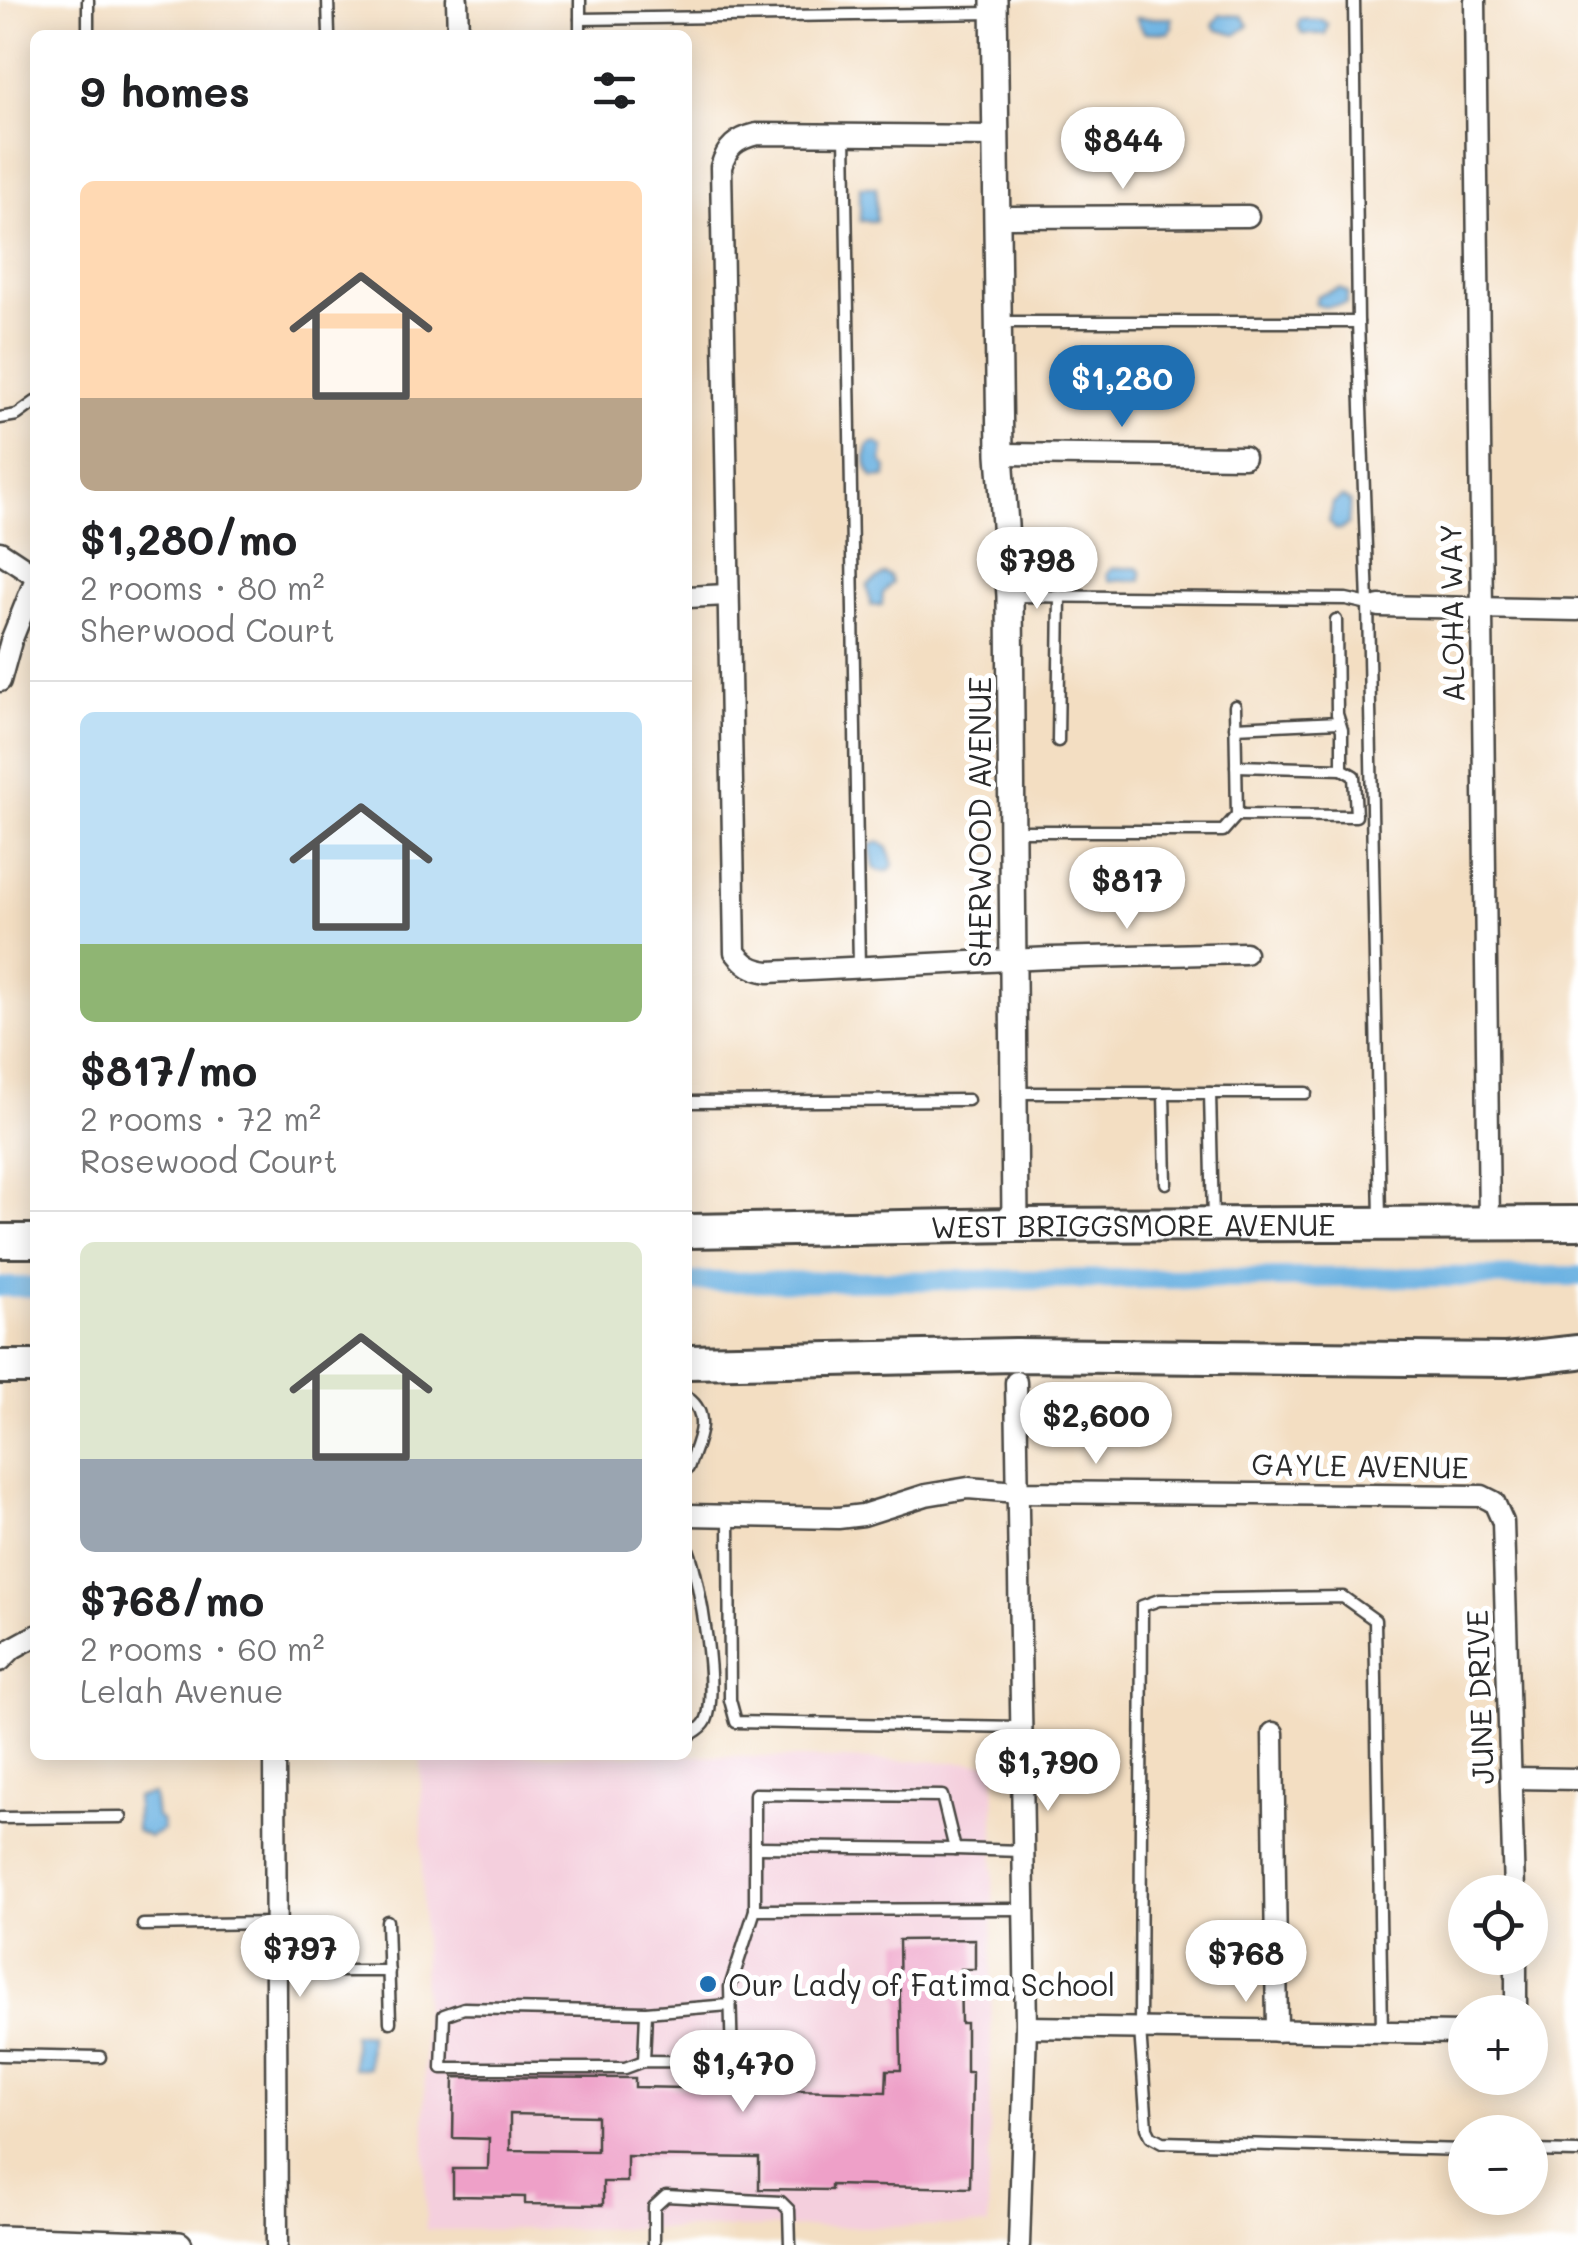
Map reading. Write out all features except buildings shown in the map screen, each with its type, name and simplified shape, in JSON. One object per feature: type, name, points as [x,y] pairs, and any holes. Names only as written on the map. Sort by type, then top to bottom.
[{"type":"main road","name":"WEST BRIGGSMORE AVENUE","points":[[692,1231],[1014,1224],[1578,1223]]},
{"type":"main road","points":[[0,1242],[30,1241]]},
{"type":"main road","points":[[692,1362],[1015,1355],[1506,1360],[1578,1352]]},
{"type":"main road","points":[[0,1367],[30,1367]]},
{"type":"street","points":[[457,0],[458,30]]},
{"type":"street","name":"ALOHA WAY","points":[[1475,0],[1490,1224]]},
{"type":"street","name":"SHERWOOD AVENUE","points":[[994,7],[1000,454],[1010,596],[1014,1224]]},
{"type":"street","points":[[996,136],[756,134],[731,146],[721,167],[735,952],[755,970],[769,972],[1244,953]]},
{"type":"street","points":[[998,218],[1248,216]]},
{"type":"street","points":[[1000,454],[1244,456]]},
{"type":"street","points":[[0,552],[30,574]]},
{"type":"street","points":[[0,681],[30,591]]},
{"type":"street","points":[[692,597],[727,595]]},
{"type":"street","points":[[1374,605],[1578,610]]},
{"type":"street","points":[[1016,1382],[1026,2028],[1019,2245]]},
{"type":"street","name":"GAYLE AVENUE","points":[[692,1514],[838,1518],[863,1515],[926,1494],[968,1488],[1018,1492],[1474,1494],[1494,1502]]},
{"type":"street","name":"JUNE DRIVE","points":[[1494,1502],[1503,1522],[1514,1875]]},
{"type":"street","points":[[1,1659],[30,1639]]},
{"type":"street","points":[[1272,1733],[1277,2031]]},
{"type":"street","points":[[274,1760],[277,2245]]},
{"type":"street","points":[[1512,1778],[1578,1779]]},
{"type":"street","points":[[1026,2028],[1448,2033]]},
{"type":"street","points":[[0,2239],[180,2245]]},
{"type":"lane","points":[[88,0],[88,30]]},
{"type":"lane","points":[[328,0],[329,30]]},
{"type":"lane","points":[[580,0],[580,30]]},
{"type":"lane","points":[[1354,0],[1358,322],[1374,605],[1380,1224]]},
{"type":"lane","points":[[580,19],[994,7]]},
{"type":"lane","points":[[845,134],[859,968]]},
{"type":"lane","points":[[998,322],[1358,322]]},
{"type":"lane","points":[[0,418],[30,405]]},
{"type":"lane","points":[[1010,596],[1346,599],[1374,605]]},
{"type":"lane","points":[[1058,742],[1060,596]]},
{"type":"lane","points":[[1336,620],[1342,769]]},
{"type":"lane","points":[[1011,831],[1223,832],[1237,815],[1235,706]]},
{"type":"lane","points":[[1235,726],[1339,722]]},
{"type":"lane","points":[[1236,766],[1342,769],[1354,776],[1356,816],[1237,815]]},
{"type":"lane","points":[[1013,1092],[1306,1092]]},
{"type":"lane","points":[[1164,1092],[1166,1183]]},
{"type":"lane","points":[[1210,1092],[1213,1224]]},
{"type":"lane","points":[[692,1102],[968,1100]]},
{"type":"lane","points":[[692,1401],[699,1407],[702,1422],[692,1455]]},
{"type":"lane","points":[[729,1515],[730,1700],[736,1722],[1021,1727]]},
{"type":"lane","points":[[692,1562],[702,1595],[708,1669],[707,1719],[692,1734]]},
{"type":"lane","points":[[1382,2032],[1374,1620],[1343,1597],[1159,1600],[1142,1606],[1140,2029],[1150,2136],[1162,2142],[1448,2150]]},
{"type":"lane","points":[[728,2005],[646,2012],[464,2008],[444,2014],[442,2068],[625,2068],[644,2061],[732,2062],[730,1987],[755,1910],[755,1794],[942,1796],[955,1849]]},
{"type":"lane","points":[[0,1818],[121,1818]]},
{"type":"lane","points":[[756,1847],[1023,1851]]},
{"type":"lane","points":[[755,1910],[1024,1910]]},
{"type":"lane","points":[[387,1921],[390,2022]]},
{"type":"lane","points":[[143,1925],[275,1923]]},
{"type":"lane","points":[[275,1971],[389,1971]]},
{"type":"lane","points":[[644,2061],[646,2012]]},
{"type":"lane","points":[[0,2055],[100,2057]]},
{"type":"lane","points":[[1548,2151],[1578,2152]]},
{"type":"lane","points":[[654,2245],[654,2207],[662,2197],[672,2196],[780,2202],[789,2210],[790,2245]]},
{"type":"shaded area","name":"Our Lady of Fatima School","points":[[692,1755],[995,1763],[988,2226],[426,2230],[421,1760],[692,1760]]},
{"type":"water","points":[[1220,15],[1242,16],[1249,25],[1236,35],[1217,30],[1213,25]]},
{"type":"water","points":[[1136,18],[1172,18],[1172,28],[1168,33],[1144,32]]},
{"type":"water","points":[[1300,19],[1323,20],[1328,24],[1325,34],[1302,34]]},
{"type":"water","points":[[860,187],[876,187],[876,221],[860,221]]},
{"type":"water","points":[[1340,288],[1348,293],[1346,304],[1315,304],[1317,296]]},
{"type":"water","points":[[876,442],[884,448],[886,477],[874,478],[867,466],[867,448]]},
{"type":"water","points":[[1342,497],[1350,502],[1348,524],[1341,530],[1329,522],[1333,503]]},
{"type":"water","points":[[1111,568],[1137,568],[1141,580],[1109,581],[1106,574]]},
{"type":"water","points":[[884,574],[890,576],[892,583],[883,593],[882,605],[871,606],[867,586]]},
{"type":"water","points":[[880,842],[888,848],[893,865],[889,871],[874,868],[870,845]]},
{"type":"water","points":[[153,1794],[156,1817],[163,1830],[149,1837],[136,1831],[136,1797]]},
{"type":"water","points":[[353,2034],[369,2034],[368,2068],[353,2068]]},
{"type":"waterway","points":[[692,1282],[1578,1276]]},
{"type":"waterway","points":[[0,1287],[30,1287]]},
{"type":"place","name":"Our Lady of Fatima School","points":[[708,1984]]}]
